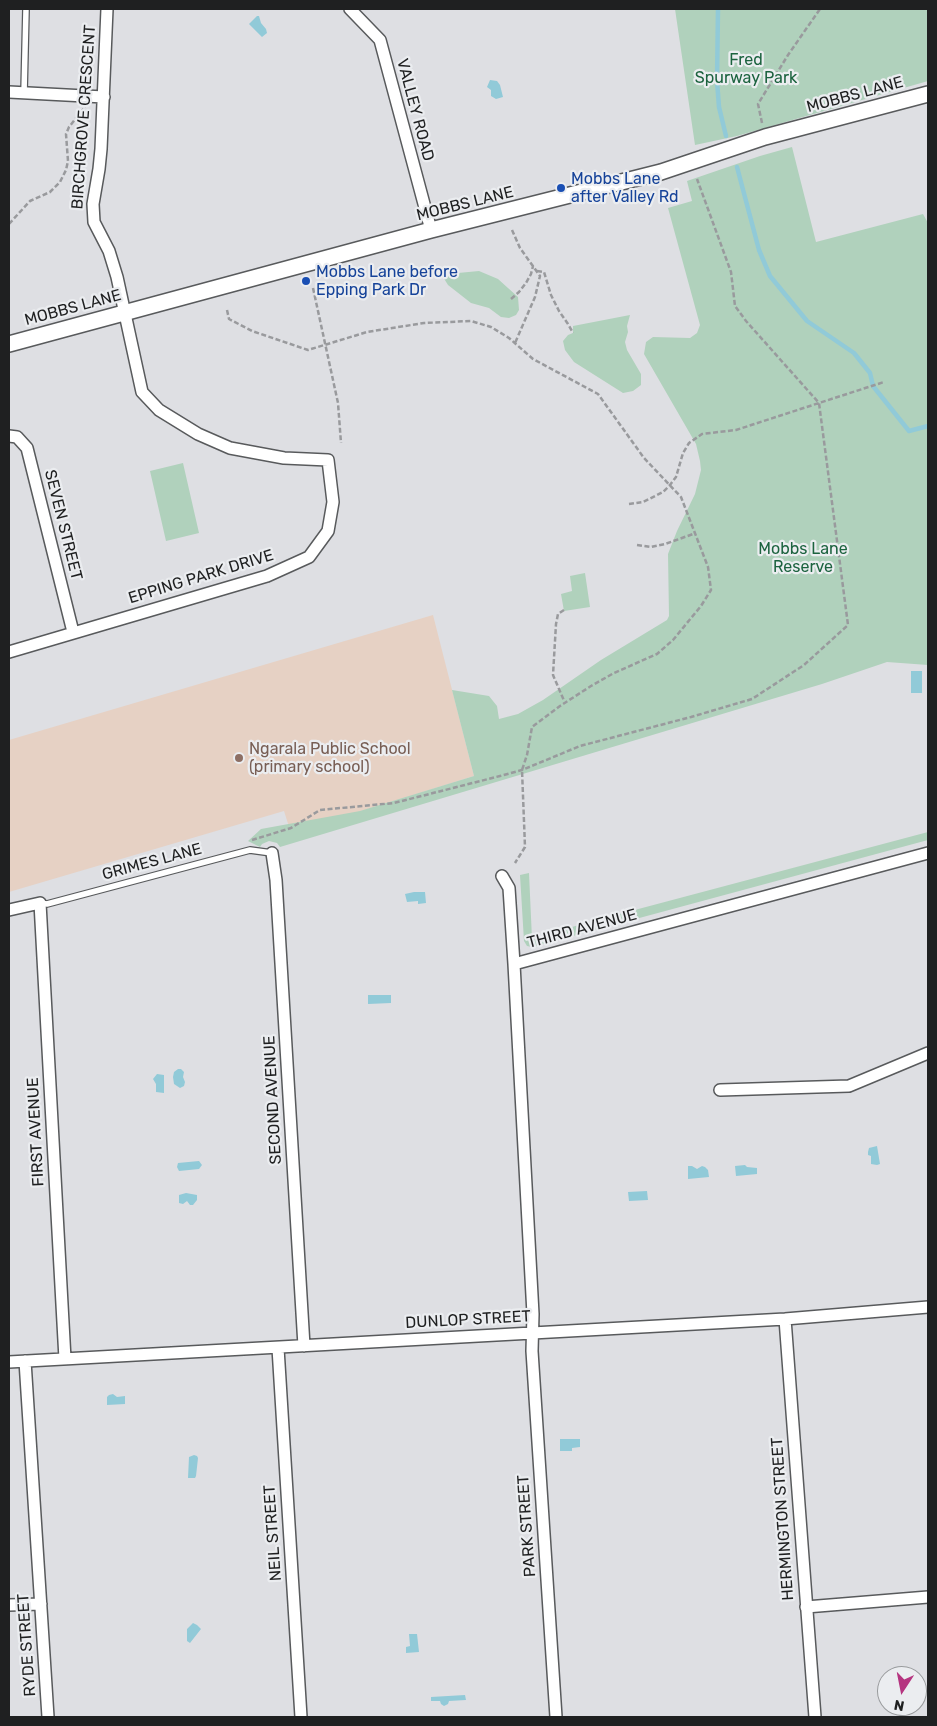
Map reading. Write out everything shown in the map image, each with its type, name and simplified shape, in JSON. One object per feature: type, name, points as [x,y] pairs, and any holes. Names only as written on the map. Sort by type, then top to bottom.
[{"type":"street","name":"BIRCHGROVE CRESCENT","points":[[107,9],[104,97],[99,169],[93,204],[94,222],[109,251],[125,312]]},
{"type":"street","name":"VALLEY ROAD","points":[[350,9],[380,40],[430,230]]},
{"type":"street","points":[[9,92],[104,97]]},
{"type":"street","name":"MOBBS LANE","points":[[9,344],[430,230],[661,172],[765,137],[928,94]]},
{"type":"street","name":"EPPING PARK DRIVE","points":[[73,632],[267,576],[309,557],[328,531],[334,502],[328,460],[284,458],[230,448],[198,434],[159,410],[142,392],[125,312]]},
{"type":"street","name":"SEVEN STREET","points":[[9,436],[17,438],[27,448],[73,632]]},
{"type":"street","points":[[9,652],[73,632]]},
{"type":"street","name":"SECOND AVENUE","points":[[272,853],[276,880],[304,1346]]},
{"type":"street","name":"THIRD AVENUE","points":[[532,1333],[533,1314],[514,964],[928,853]]},
{"type":"street","points":[[502,876],[509,888],[514,964]]},
{"type":"street","points":[[9,910],[40,903]]},
{"type":"street","name":"FIRST AVENUE","points":[[40,903],[65,1359]]},
{"type":"street","points":[[720,1090],[849,1086],[928,1053]]},
{"type":"street","name":"DUNLOP STREET","points":[[9,1362],[785,1318],[928,1307]]},
{"type":"street","name":"HERMINGTON STREET","points":[[785,1318],[816,1717]]},
{"type":"street","name":"PARK STREET","points":[[532,1333],[556,1717]]},
{"type":"street","name":"NEIL STREET","points":[[278,1348],[301,1717]]},
{"type":"street","name":"RYDE STREET","points":[[25,1361],[48,1717]]},
{"type":"street","points":[[806,1607],[928,1597]]},
{"type":"street","points":[[9,1606],[41,1604]]},
{"type":"lane","points":[[24,93],[26,9]]},
{"type":"lane","name":"GRIMES LANE","points":[[40,903],[48,904],[250,850],[272,853]]},
{"type":"path","points":[[765,137],[758,104],[788,54],[820,9]]},
{"type":"path","points":[[9,224],[30,201],[50,192],[60,182],[68,161],[66,134],[69,127],[84,108],[85,96]]},
{"type":"path","points":[[248,841],[291,828],[320,810],[394,803],[522,770],[580,746],[752,699],[804,665],[848,625],[819,403],[746,321],[735,306],[731,272],[697,178]]},
{"type":"path","points":[[512,230],[520,248],[540,276],[538,288],[515,343]]},
{"type":"path","points":[[511,299],[526,283],[533,266]]},
{"type":"path","points":[[537,270],[544,272],[555,303],[573,333]]},
{"type":"path","points":[[313,288],[338,403],[340,443]]},
{"type":"path","points":[[227,310],[229,320],[252,331],[308,350],[367,332],[397,326],[471,321],[491,327],[515,343],[533,359],[598,394],[644,458],[681,497],[708,567],[711,590],[701,606],[673,640],[656,654],[614,673],[532,726],[527,755],[522,770],[525,847],[514,863]]},
{"type":"path","points":[[629,504],[643,502],[663,492],[676,477],[689,443],[702,434],[736,430],[884,382]]},
{"type":"path","points":[[637,545],[651,547],[696,533]]},
{"type":"path","points":[[564,610],[558,614],[556,624],[553,674],[565,703]]},
{"type":"shaded area","name":"Ngarala Public School (primary school)","points":[[433,615],[474,776],[291,833],[284,811],[9,892],[9,740]]},
{"type":"green space","name":"Fred Spurway Park","points":[[675,9],[928,9],[928,81],[737,136],[695,145]]},
{"type":"green space","name":"Mobbs Lane Reserve","points":[[792,147],[816,242],[923,214],[928,223],[928,665],[887,662],[822,684],[280,847],[277,843],[269,841],[260,847],[248,841],[261,829],[360,811],[474,776],[452,690],[489,696],[497,706],[499,719],[518,714],[667,620],[669,616],[668,554],[695,494],[701,470],[696,444],[644,354],[646,342],[653,337],[690,338],[697,333],[700,325],[668,208],[692,201],[687,181]]},
{"type":"green space","points":[[479,271],[498,279],[518,297],[519,310],[516,315],[509,318],[501,317],[489,308],[471,303],[448,285],[443,277]]},
{"type":"green space","points":[[630,315],[625,342],[627,350],[641,374],[641,385],[633,391],[623,393],[574,362],[565,350],[563,341],[568,335],[573,333],[573,326]]},
{"type":"green space","points":[[183,463],[199,533],[166,541],[150,471]]},
{"type":"green space","points":[[585,573],[590,607],[564,611],[561,594],[572,591],[570,576]]},
{"type":"green space","points":[[928,832],[928,840],[532,947],[527,946],[524,941],[520,875],[529,873],[532,939]]},
{"type":"water","points":[[259,16],[267,33],[262,37],[249,24]]},
{"type":"water","points":[[490,80],[497,81],[503,97],[496,99],[491,96],[491,90],[487,87]]},
{"type":"water","points":[[911,671],[922,671],[922,693],[911,693]]},
{"type":"water","points":[[425,892],[426,903],[418,904],[418,901],[407,902],[405,894]]},
{"type":"water","points":[[368,995],[391,995],[391,1003],[368,1004]]},
{"type":"water","points":[[178,1069],[184,1072],[184,1086],[180,1088],[174,1084],[173,1077],[174,1072]]},
{"type":"water","points":[[157,1074],[164,1075],[164,1093],[156,1092],[156,1084],[153,1079]]},
{"type":"water","points":[[877,1146],[880,1164],[877,1165],[871,1164],[871,1156],[868,1155],[868,1152],[869,1148]]},
{"type":"water","points":[[199,1161],[202,1165],[199,1169],[179,1171],[177,1167],[178,1163]]},
{"type":"water","points":[[745,1165],[757,1168],[757,1174],[736,1176],[735,1166]]},
{"type":"water","points":[[688,1166],[697,1169],[702,1166],[705,1167],[708,1170],[709,1177],[688,1179]]},
{"type":"water","points":[[647,1191],[648,1200],[629,1201],[628,1192]]},
{"type":"water","points":[[186,1193],[197,1195],[197,1200],[193,1205],[190,1205],[187,1201],[183,1204],[179,1203],[179,1195]]},
{"type":"water","points":[[113,1394],[117,1397],[125,1396],[125,1404],[107,1405],[107,1397]]},
{"type":"water","points":[[560,1439],[580,1439],[580,1447],[572,1448],[572,1451],[560,1451]]},
{"type":"water","points":[[194,1455],[198,1458],[196,1476],[195,1478],[188,1478],[189,1457]]},
{"type":"water","points":[[193,1623],[201,1629],[190,1643],[187,1641],[187,1629]]},
{"type":"water","points":[[409,1634],[417,1634],[419,1652],[406,1653],[406,1647],[410,1646]]},
{"type":"water","points":[[465,1695],[466,1700],[449,1701],[444,1706],[440,1701],[431,1701],[431,1697]]},
{"type":"waterway","points":[[718,9],[717,81],[719,107],[726,136]]},
{"type":"waterway","points":[[737,167],[759,250],[770,276],[807,321],[854,353],[870,373],[873,386],[909,431],[928,426]]},
{"type":"place","name":"Mobbs Lane after Valley Rd","points":[[561,188]]},
{"type":"place","name":"Mobbs Lane before Epping Park Dr","points":[[306,281]]},
{"type":"place","name":"Ngarala Public School (primary school)","points":[[239,758]]}]
